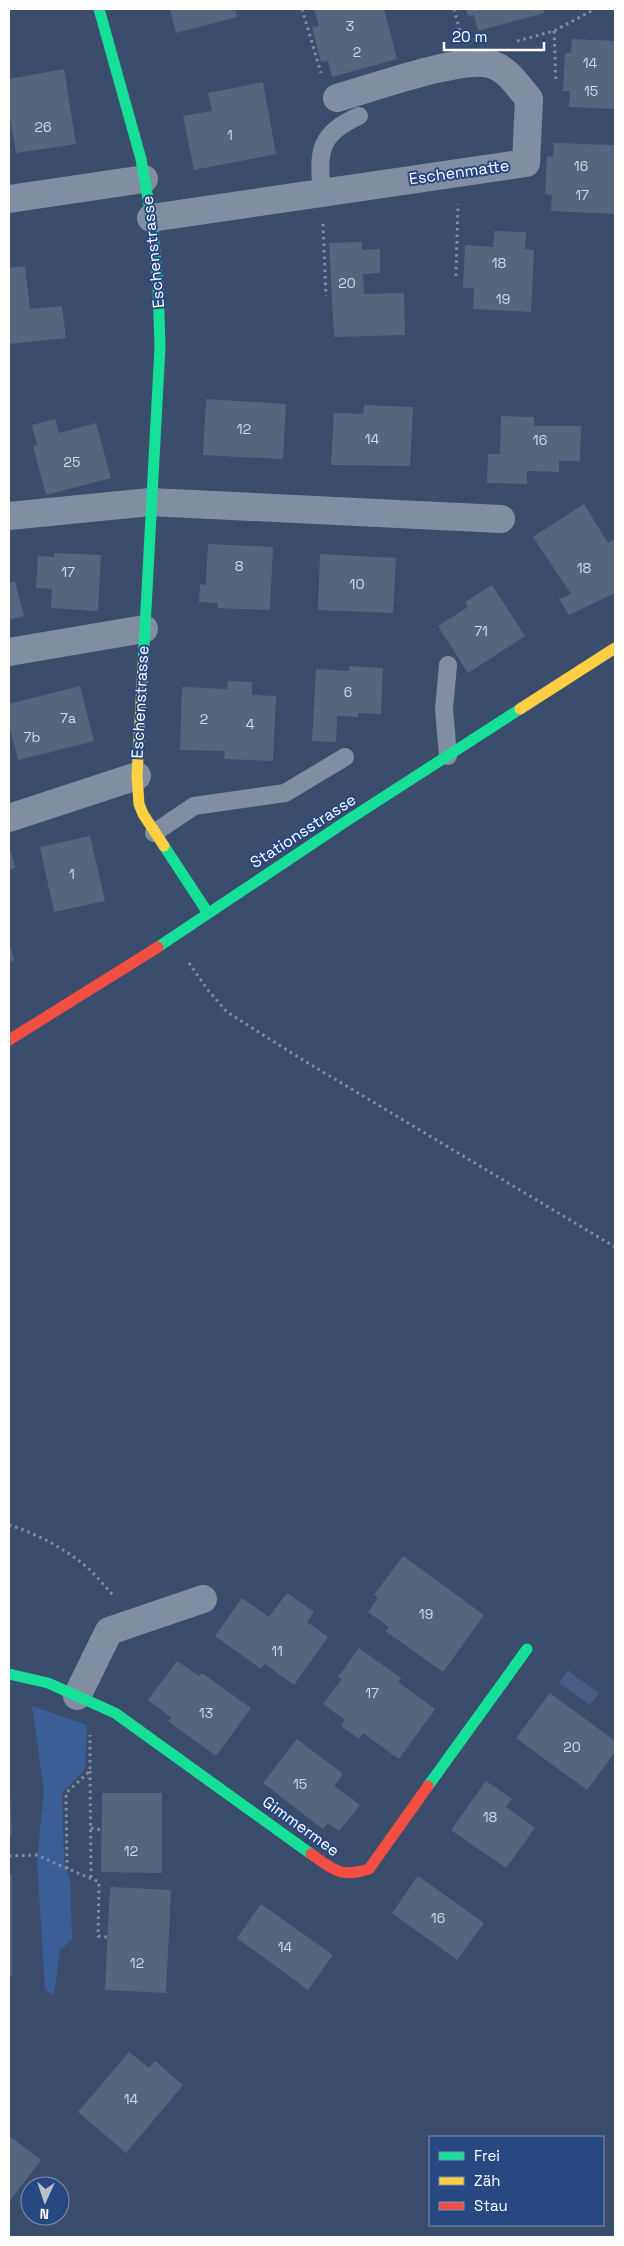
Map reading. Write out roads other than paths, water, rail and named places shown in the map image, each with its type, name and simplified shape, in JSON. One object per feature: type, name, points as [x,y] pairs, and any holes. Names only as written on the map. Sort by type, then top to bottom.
[{"type":"street","name":"Eschenstrasse","points":[[99,9],[144,180],[151,218],[160,328],[137,776],[139,804],[154,833],[208,913]]},
{"type":"street","name":"Eschenmatte","points":[[151,218],[526,163],[529,99],[510,75],[490,64],[459,64],[336,98]]},
{"type":"street","points":[[9,200],[144,180]]},
{"type":"street","points":[[9,516],[150,502],[501,519]]},
{"type":"street","name":"Eschenstrasse","points":[[9,652],[144,629]]},
{"type":"street","name":"Stationsstrasse","points":[[9,1040],[122,970],[615,648]]},
{"type":"street","name":"Eschenstrasse","points":[[9,818],[137,776]]},
{"type":"street","points":[[84,1699],[109,1631],[136,1620],[203,1599]]},
{"type":"street","name":"Gimmermee","points":[[9,1674],[48,1684],[115,1713],[336,1871],[353,1874],[369,1869],[527,1649]]},
{"type":"lane","points":[[322,193],[320,151],[326,136],[341,124],[359,116]]},
{"type":"lane","points":[[448,665],[444,709],[448,756]]},
{"type":"lane","points":[[154,833],[194,806],[285,793],[345,757]]}]
